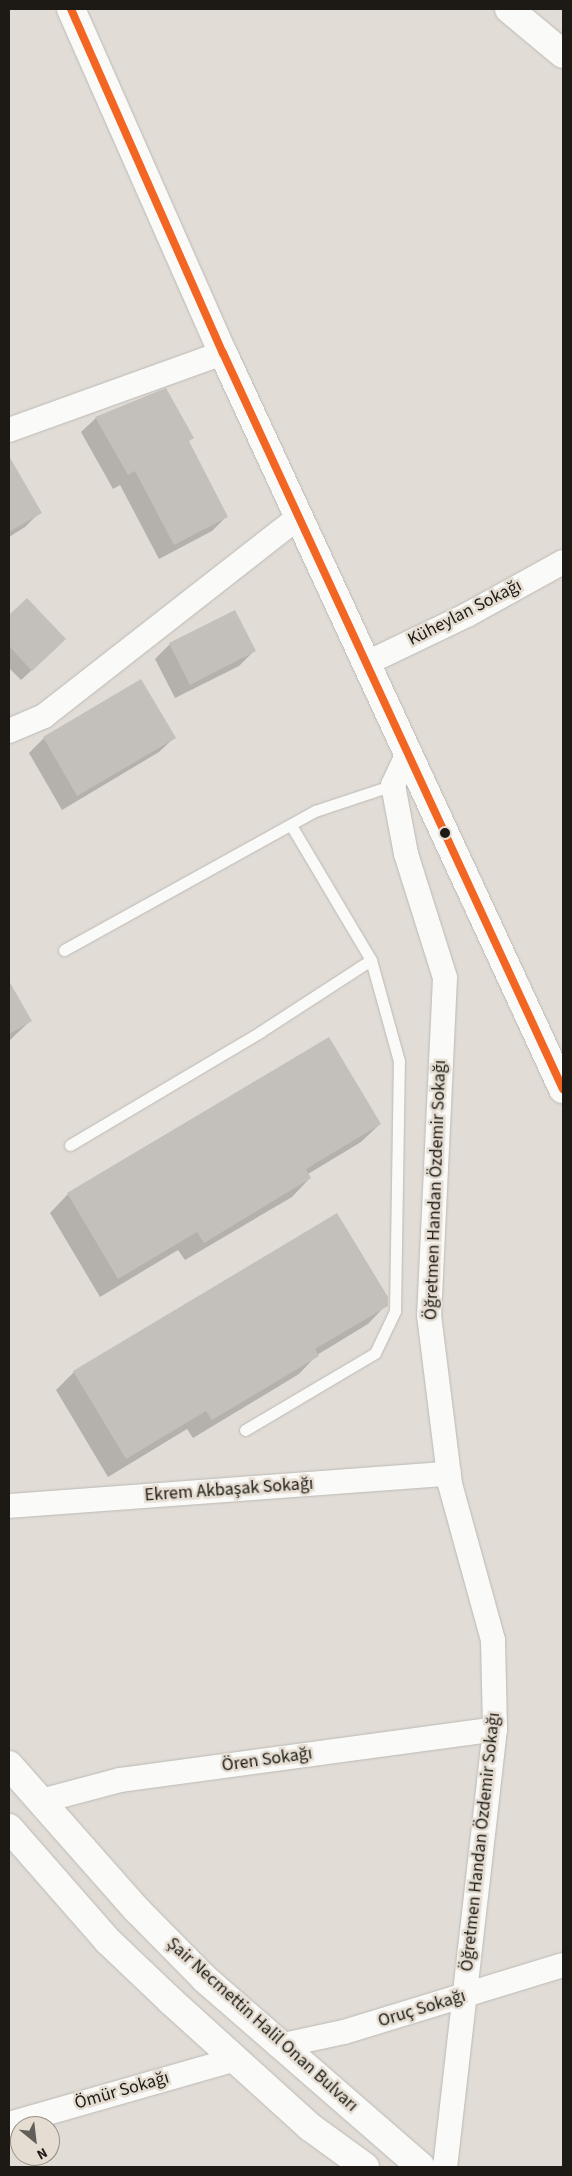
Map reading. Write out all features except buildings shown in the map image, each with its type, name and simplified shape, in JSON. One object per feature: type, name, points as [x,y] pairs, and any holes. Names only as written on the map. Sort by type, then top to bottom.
[{"type":"main road","points":[[71,9],[224,353],[563,1089]]},
{"type":"main road","points":[[509,9],[563,54]]},
{"type":"main road","name":"Şair Necmettin Halil Onan Bulvarı","points":[[9,1765],[137,1910],[205,1979],[279,2046],[422,2167]]},
{"type":"main road","points":[[9,1828],[108,1941],[310,2127],[365,2167]]},
{"type":"street","points":[[9,430],[224,353]]},
{"type":"street","points":[[9,731],[44,716],[299,517]]},
{"type":"street","name":"Küheylan Sokağı","points":[[366,663],[467,615],[563,562]]},
{"type":"street","points":[[393,785],[408,753]]},
{"type":"street","name":"Öğretmen Handan Özdemir Sokağı","points":[[393,785],[406,854],[445,978],[429,1314],[449,1474],[493,1640],[495,1729],[466,1996],[444,2167]]},
{"type":"street","name":"Ekrem Akbaşak Sokağı","points":[[9,1506],[449,1474]]},
{"type":"street","name":"Ören Sokağı","points":[[41,1801],[120,1780],[495,1729]]},
{"type":"street","name":"Oruç Sokağı","points":[[279,2046],[344,2032],[563,1965]]},
{"type":"street","name":"Ömür Sokağı","points":[[9,2124],[234,2059]]},
{"type":"lane","points":[[64,950],[315,812],[393,785]]},
{"type":"lane","points":[[245,1430],[375,1353],[395,1311],[399,1061],[371,960],[290,825]]},
{"type":"lane","points":[[70,1145],[260,1032],[371,960]]},
{"type":"transit line","points":[[71,9],[223,353],[563,1089]]}]
